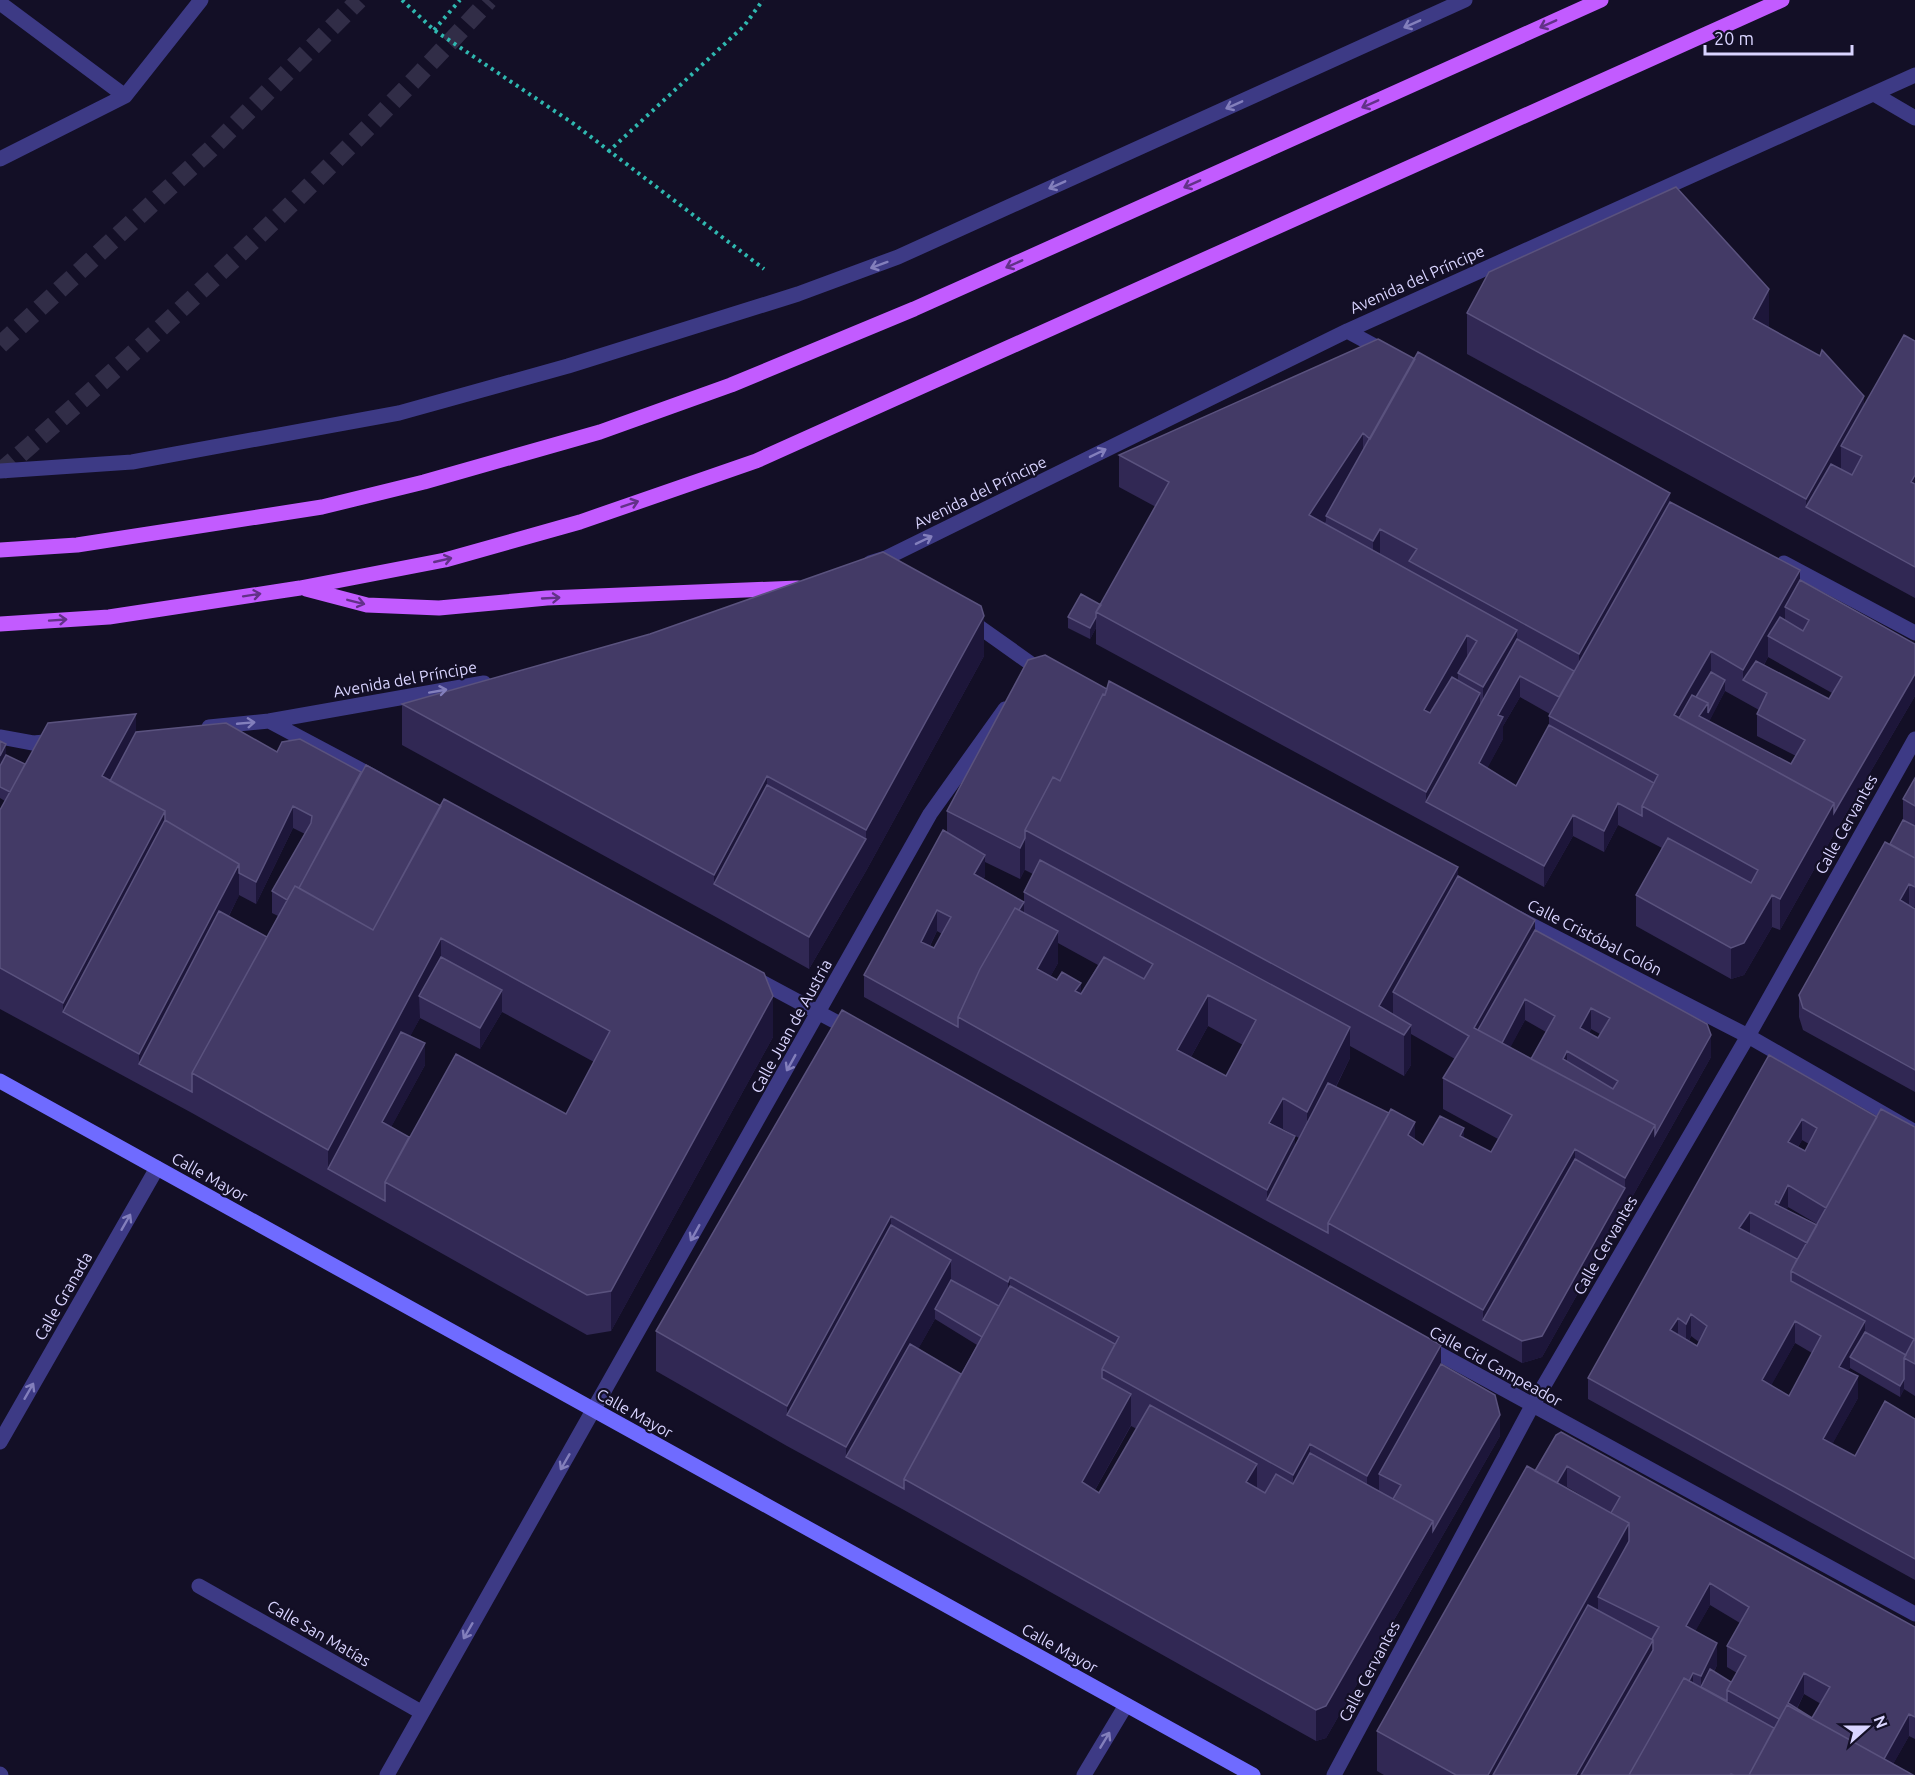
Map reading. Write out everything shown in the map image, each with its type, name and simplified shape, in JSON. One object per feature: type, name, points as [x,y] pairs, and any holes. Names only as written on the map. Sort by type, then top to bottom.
[{"type":"main road","points":[[0,550],[77,544],[322,507],[424,482],[600,432],[731,385],[914,309],[1601,0]]},
{"type":"main road","points":[[0,624],[109,617],[300,588],[446,560],[580,522],[756,461],[1782,0]]},
{"type":"main road","points":[[300,588],[368,605],[439,608],[547,598],[803,586]]},
{"type":"main road","name":"Calle Mayor","points":[[0,1081],[1253,1775]]},
{"type":"street","points":[[0,159],[125,96],[201,0]]},
{"type":"street","points":[[0,471],[132,462],[399,413],[568,366],[798,294],[898,258],[1465,0]]},
{"type":"street","points":[[0,3],[125,96]]},
{"type":"street","name":"Avenida del Príncipe","points":[[853,569],[886,558],[1347,331],[1915,75]]},
{"type":"street","points":[[1874,94],[1915,118]]},
{"type":"street","points":[[1347,331],[1399,359]]},
{"type":"street","points":[[1768,555],[1915,633]]},
{"type":"street","points":[[886,558],[904,572]]},
{"type":"street","points":[[741,607],[803,586]]},
{"type":"street","points":[[960,613],[1030,672],[1055,679]]},
{"type":"street","name":"Avenida del Príncipe","points":[[198,728],[268,721],[501,680]]},
{"type":"street","name":"Calle Juan de Austria","points":[[387,1775],[595,1411],[930,814],[1013,697]]},
{"type":"street","points":[[268,721],[396,788]]},
{"type":"street","points":[[0,737],[33,743],[68,740]]},
{"type":"street","name":"Calle Cervantes","points":[[1334,1775],[1532,1406],[1748,1036],[1915,739]]},
{"type":"street","name":"Calle Cristóbal Colón","points":[[1503,910],[1748,1036],[1915,1132]]},
{"type":"street","points":[[735,968],[862,1035]]},
{"type":"street","name":"Calle Granada","points":[[0,1442],[157,1168]]},
{"type":"street","name":"Calle Cid Campeador","points":[[1406,1336],[1915,1614]]},
{"type":"street","name":"Calle San Matías","points":[[199,1586],[421,1712]]},
{"type":"street","points":[[1084,1775],[1126,1705]]},
{"type":"path","points":[[402,0],[434,30],[574,124],[798,294]]},
{"type":"path","points":[[434,30],[460,0]]},
{"type":"path","points":[[608,152],[744,26],[763,0]]},
{"type":"building","points":[[1676,187],[1769,289],[1753,319],[1820,356],[1822,350],[1864,396],[1806,499],[1467,313],[1489,272]]},
{"type":"building","points":[[1904,335],[1915,341],[1915,475],[1911,482],[1915,484],[1915,567],[1806,507],[1831,464],[1852,475],[1862,456],[1841,446]]},
{"type":"building","points":[[1378,339],[1415,359],[1370,439],[1363,433],[1309,515],[1517,630],[1483,687],[1458,673],[1477,641],[1467,635],[1424,710],[1430,713],[1452,677],[1480,693],[1426,792],[1096,612],[1169,482],[1119,455]]},
{"type":"building","points":[[1418,352],[1670,493],[1579,654],[1409,561],[1417,549],[1380,529],[1373,541],[1326,516]]},
{"type":"building","points":[[1670,502],[1800,570],[1743,670],[1711,651],[1674,715],[1834,803],[1780,899],[1772,895],[1744,943],[1731,948],[1636,895],[1668,838],[1751,883],[1758,870],[1642,806],[1658,775],[1549,716]]},
{"type":"building","points":[[883,552],[981,606],[984,616],[866,830],[767,776],[714,875],[402,704],[650,634]]},
{"type":"building","points":[[1800,580],[1915,644],[1915,674],[1834,813],[1834,803],[1679,718],[1692,695],[1708,703],[1699,716],[1791,764],[1805,740],[1757,714],[1767,693],[1743,680],[1756,661],[1829,699],[1842,677],[1768,636],[1780,617],[1803,631],[1809,620],[1785,607]]},
{"type":"building","points":[[1081,594],[1101,605],[1090,628],[1068,617]]},
{"type":"building","points":[[1517,639],[1574,671],[1559,697],[1520,676],[1498,715],[1503,717],[1479,763],[1516,786],[1549,725],[1654,783],[1642,806],[1642,816],[1618,803],[1604,831],[1573,815],[1544,866],[1426,802]]},
{"type":"building","points":[[1045,655],[1107,689],[1060,781],[1053,777],[1025,830],[1025,838],[1020,848],[947,811],[1028,660]]},
{"type":"building","points":[[1711,672],[1725,680],[1708,713],[1708,703],[1696,697]]},
{"type":"building","points":[[1109,681],[1458,867],[1379,1006],[1411,1025],[1404,1035],[1025,830],[1053,777],[1060,781],[1103,694],[1105,695]]},
{"type":"building","points":[[136,714],[102,776],[165,811],[63,1003],[0,968],[0,810],[48,723]]},
{"type":"building","points":[[226,723],[277,752],[282,742],[300,739],[361,772],[299,888],[295,886],[287,900],[272,891],[311,823],[312,816],[293,806],[256,882],[239,873],[239,864],[165,820],[165,811],[110,781],[136,732]]},
{"type":"building","points":[[0,741],[6,744],[0,756]]},
{"type":"building","points":[[6,755],[25,764],[10,792],[0,787],[0,766]]},
{"type":"building","points":[[366,765],[441,806],[373,930],[299,888]]},
{"type":"building","points":[[1915,778],[1915,806],[1903,799]]},
{"type":"building","points":[[767,785],[866,839],[809,937],[714,884]]},
{"type":"building","points":[[444,799],[764,973],[773,996],[611,1291],[587,1295],[385,1182],[456,1054],[566,1114],[610,1031],[441,938],[328,1150],[192,1073],[295,886],[373,930]]},
{"type":"building","points":[[165,820],[239,864],[139,1054],[63,1012]]},
{"type":"building","points":[[1903,820],[1915,826],[1915,858],[1890,844]]},
{"type":"building","points":[[943,830],[985,855],[974,874],[1024,902],[1019,910],[1015,908],[980,969],[958,1017],[958,1027],[864,975]],"holes":[[[937,910],[951,917],[934,948],[921,942]]]},
{"type":"building","points":[[1885,842],[1915,858],[1915,887],[1909,884],[1900,900],[1915,909],[1915,1070],[1803,1008],[1799,995]]},
{"type":"building","points":[[1040,860],[1350,1027],[1307,1112],[1283,1098],[1269,1123],[1295,1136],[1267,1190],[958,1017],[980,969],[1015,908],[1058,931],[1037,969],[1057,980],[1062,972],[1081,983],[1075,991],[1081,994],[1104,957],[1144,979],[1153,964],[1024,892]],"holes":[[[1208,995],[1256,1020],[1226,1076],[1177,1050]]]},
{"type":"building","points":[[1458,876],[1535,920],[1474,1028],[1655,1125],[1625,1178],[1575,1149],[1483,1310],[1328,1223],[1391,1109],[1415,1122],[1408,1135],[1423,1145],[1440,1116],[1464,1128],[1460,1136],[1491,1152],[1512,1115],[1443,1078],[1469,1036],[1393,992]]},
{"type":"building","points":[[219,911],[267,937],[192,1073],[192,1092],[139,1064]]},
{"type":"building","points":[[1535,930],[1707,1024],[1711,1035],[1655,1135],[1655,1125],[1531,1059],[1555,1016],[1525,999],[1502,1043],[1478,1030]],"holes":[[[1591,1008],[1610,1018],[1598,1038],[1580,1028]],[[1567,1051],[1618,1081],[1613,1089],[1563,1059]]]},
{"type":"building","points":[[441,957],[502,990],[480,1028],[419,996]]},
{"type":"building","points":[[842,1010],[1441,1345],[1367,1476],[1310,1444],[1293,1475],[1102,1369],[1119,1337],[1010,1277],[1008,1282],[891,1216],[787,1406],[656,1331]]},
{"type":"building","points":[[401,1032],[425,1043],[382,1122],[409,1137],[385,1182],[385,1201],[328,1169]]},
{"type":"building","points":[[1769,1055],[1877,1117],[1826,1208],[1788,1185],[1779,1203],[1776,1201],[1775,1204],[1817,1225],[1807,1243],[1750,1212],[1739,1228],[1797,1259],[1791,1271],[1791,1281],[1865,1321],[1839,1367],[1858,1376],[1823,1439],[1855,1456],[1885,1401],[1915,1419],[1915,1559],[1588,1378]],"holes":[[[1802,1119],[1817,1128],[1805,1151],[1788,1142]],[[1691,1314],[1707,1326],[1697,1346],[1670,1330],[1678,1318],[1686,1324]],[[1795,1321],[1821,1336],[1789,1396],[1762,1380]]]},
{"type":"building","points":[[1328,1083],[1389,1113],[1328,1223],[1328,1233],[1267,1200]]},
{"type":"building","points":[[1881,1109],[1915,1127],[1915,1364],[1904,1358],[1914,1339],[1791,1271]]},
{"type":"building","points":[[1575,1159],[1625,1188],[1542,1336],[1522,1341],[1483,1320]]},
{"type":"building","points":[[891,1225],[951,1260],[846,1447],[787,1415]]},
{"type":"building","points":[[951,1280],[999,1306],[982,1337],[935,1309]]},
{"type":"building","points":[[1010,1286],[1115,1344],[1102,1369],[1102,1378],[1131,1394],[1082,1482],[1099,1493],[1150,1405],[1257,1464],[1246,1482],[1265,1493],[1276,1474],[1293,1484],[1310,1453],[1433,1521],[1326,1706],[1316,1710],[904,1479]]},
{"type":"building","points":[[1865,1332],[1906,1355],[1904,1379],[1900,1386],[1850,1357]]},
{"type":"building","points":[[910,1344],[961,1374],[904,1479],[904,1489],[846,1457]]},
{"type":"building","points":[[1441,1364],[1495,1395],[1500,1415],[1433,1531],[1433,1521],[1393,1499],[1401,1485],[1379,1474]]},
{"type":"building","points":[[1561,1432],[1915,1627],[1915,1717],[1909,1714],[1884,1759],[1787,1705],[1779,1719],[1727,1690],[1746,1656],[1727,1646],[1749,1607],[1710,1583],[1686,1626],[1717,1643],[1701,1676],[1693,1673],[1689,1681],[1684,1678],[1629,1775],[1581,1775],[1653,1650],[1652,1639],[1659,1627],[1598,1597],[1629,1541],[1629,1523],[1611,1513],[1620,1497],[1567,1466],[1557,1483],[1535,1471],[1556,1435]],"holes":[[[1804,1673],[1830,1687],[1812,1718],[1788,1703]]]},
{"type":"building","points":[[1527,1466],[1629,1523],[1488,1775],[1456,1775],[1377,1731]]},
{"type":"building","points":[[1588,1605],[1653,1640],[1576,1775],[1493,1775]]},
{"type":"building","points":[[1710,1669],[1731,1682],[1727,1690],[1727,1701],[1701,1687]]},
{"type":"building","points":[[1684,1678],[1774,1728],[1749,1775],[1629,1775]]},
{"type":"building","points":[[1787,1705],[1913,1775],[1749,1775]]},
{"type":"tunnel","points":[[0,345],[211,149],[359,0]]},
{"type":"tunnel","points":[[0,472],[127,359],[251,243],[372,123],[489,0]]}]
